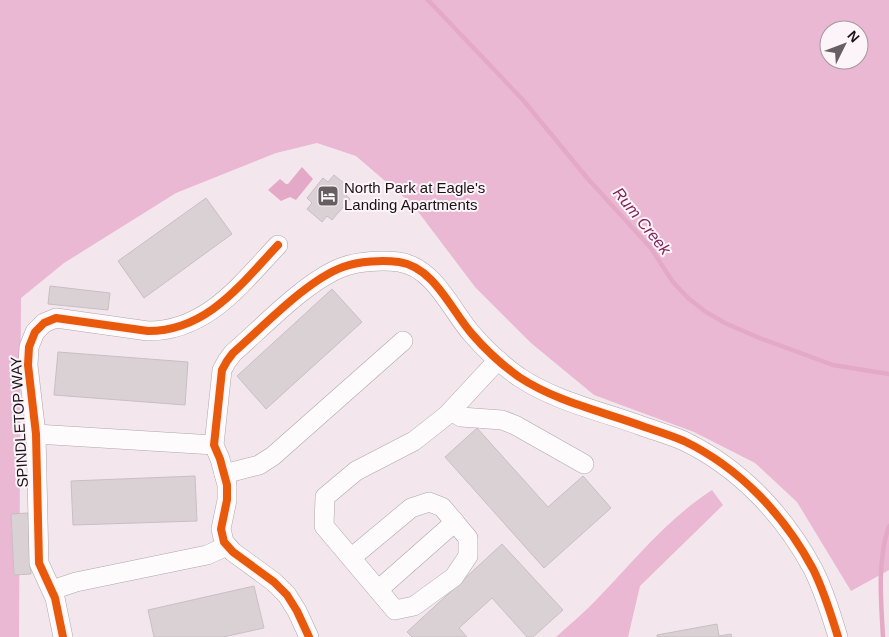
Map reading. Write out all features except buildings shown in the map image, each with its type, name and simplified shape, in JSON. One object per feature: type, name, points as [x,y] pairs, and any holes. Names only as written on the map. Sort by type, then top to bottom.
[{"type":"street","name":"SPINDLETOP WAY","points":[[63,637],[52,590],[39,563],[36,434],[28,356],[29,347],[35,332],[44,323],[56,318],[148,331],[162,331],[185,325],[196,320],[219,304],[278,245]]},
{"type":"street","points":[[308,636],[297,611],[287,595],[274,582],[247,564],[224,542],[221,529],[228,493],[220,459],[214,446],[222,370],[227,361],[298,296],[323,276],[344,266],[360,263],[398,262],[415,266],[434,284],[471,334],[498,360],[519,376],[550,394],[684,442],[723,464],[751,486],[786,526],[813,570],[828,605],[838,637]]},
{"type":"street","points":[[224,474],[252,467],[272,456],[403,341]]},
{"type":"street","points":[[351,558],[411,508],[429,502],[442,506],[468,538],[468,556],[454,577],[414,606],[395,610],[378,590],[351,558],[324,526],[325,497],[356,471],[414,440],[451,411],[498,360]]},
{"type":"street","points":[[451,411],[461,417],[470,419],[502,420],[584,464]]},
{"type":"street","name":"SPINDLETOP WAY","points":[[36,434],[214,446]]},
{"type":"street","points":[[378,590],[455,522]]},
{"type":"street","points":[[52,590],[76,582],[207,555],[227,546]]},
{"type":"shaded area","points":[[0,0],[889,0],[889,570],[851,591],[797,502],[755,463],[694,432],[594,395],[531,343],[475,287],[413,205],[356,156],[317,143],[276,153],[176,193],[64,263],[21,298],[19,637],[0,637]]},
{"type":"shaded area","points":[[302,167],[313,179],[296,200],[290,197],[281,201],[268,190],[280,179],[288,184]]},
{"type":"shaded area","points":[[712,490],[723,505],[640,586],[628,637],[556,637],[593,603],[666,527]]},
{"type":"waterway","name":"Rum Creek","points":[[428,0],[523,100],[588,179],[650,247],[673,282],[688,298],[706,312],[725,323],[757,337],[833,365],[889,374]]},
{"type":"waterway","points":[[883,637],[881,567],[889,526]]},
{"type":"cycle path","points":[[63,637],[55,598],[39,563],[36,434],[28,365],[29,347],[35,332],[44,323],[56,318],[148,331],[169,329],[188,323],[221,303],[278,245]]},
{"type":"cycle path","points":[[309,637],[287,595],[274,582],[233,552],[224,542],[221,529],[227,500],[227,485],[214,445],[222,370],[233,353],[286,305],[315,282],[329,273],[349,265],[386,261],[399,262],[422,272],[441,291],[477,340],[519,377],[564,400],[684,441],[724,465],[742,479],[774,512],[801,549],[821,586],[838,637]]},
{"type":"place","name":"North Park at Eagle's Landing Apartments","points":[[328,196]]}]
